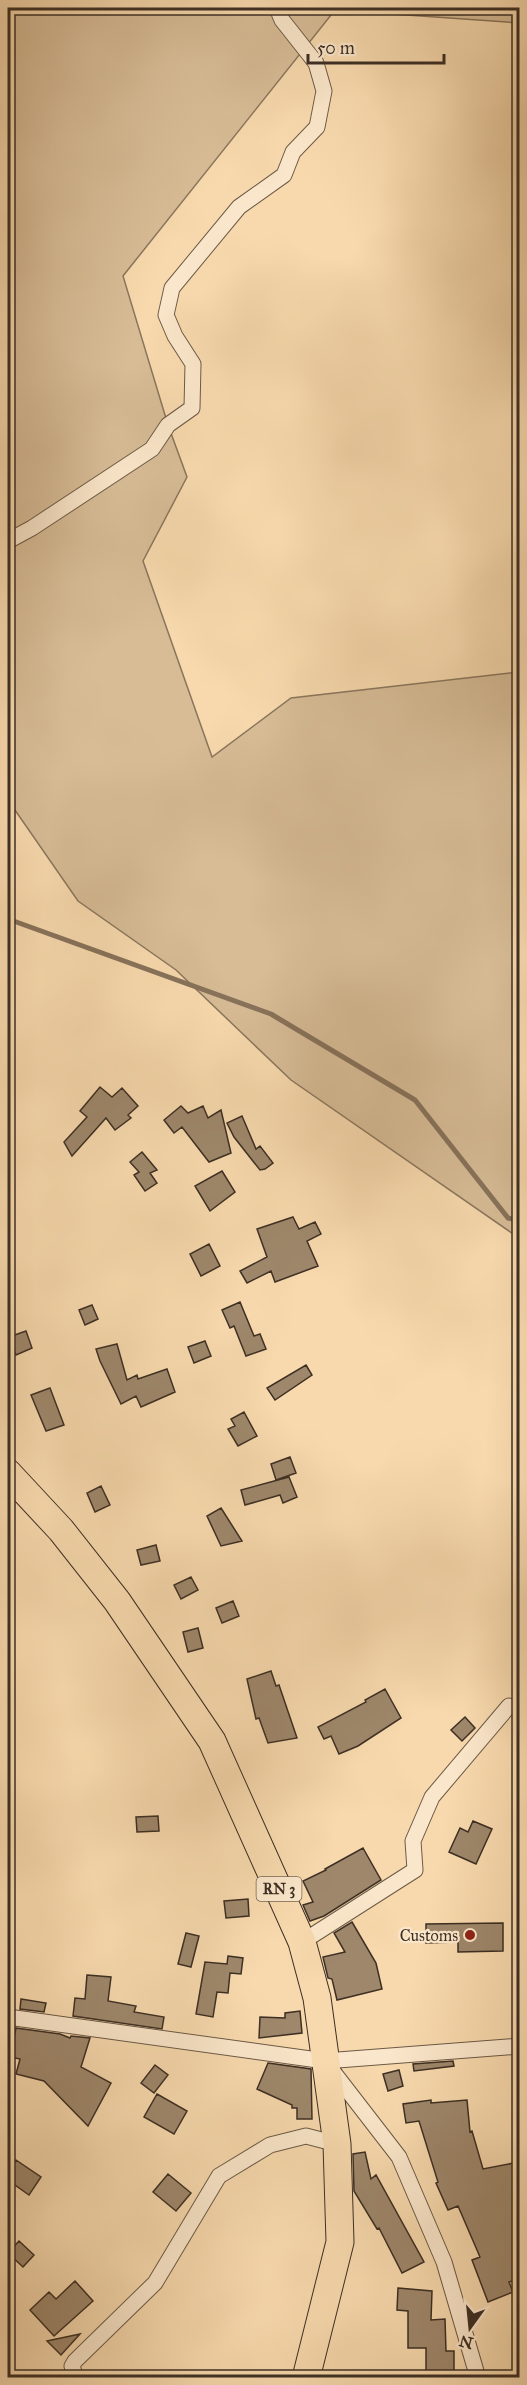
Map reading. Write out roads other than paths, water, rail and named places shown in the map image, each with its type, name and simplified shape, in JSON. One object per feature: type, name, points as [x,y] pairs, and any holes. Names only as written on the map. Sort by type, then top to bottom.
[{"type":"highway","name":"RN 3","points":[[8,1473],[61,1530],[117,1601],[212,1741],[302,1942],[317,1998],[337,2144],[340,2242],[306,2378]]},
{"type":"street","points":[[8,541],[32,528],[152,449],[168,425],[192,408],[193,364],[175,336],[166,315],[172,288],[239,207],[284,175],[293,152],[317,127],[321,109],[324,91],[316,63],[282,20],[277,8]]},
{"type":"street","points":[[302,1942],[415,1870],[413,1841],[432,1797],[509,1706]]},
{"type":"street","points":[[8,2018],[326,2061],[519,2046]]},
{"type":"street","points":[[326,2061],[399,2157],[444,2262],[478,2378]]},
{"type":"street","points":[[63,2378],[75,2361],[154,2283],[219,2176],[270,2145],[306,2136],[337,2144]]},
{"type":"street","points":[[75,2361],[72,2366],[76,2378]]},
{"type":"waterway","points":[[8,919],[271,1014],[415,1100],[508,1218],[520,1221]]},
{"type":"place","name":"Customs","points":[[470,1935]]}]
